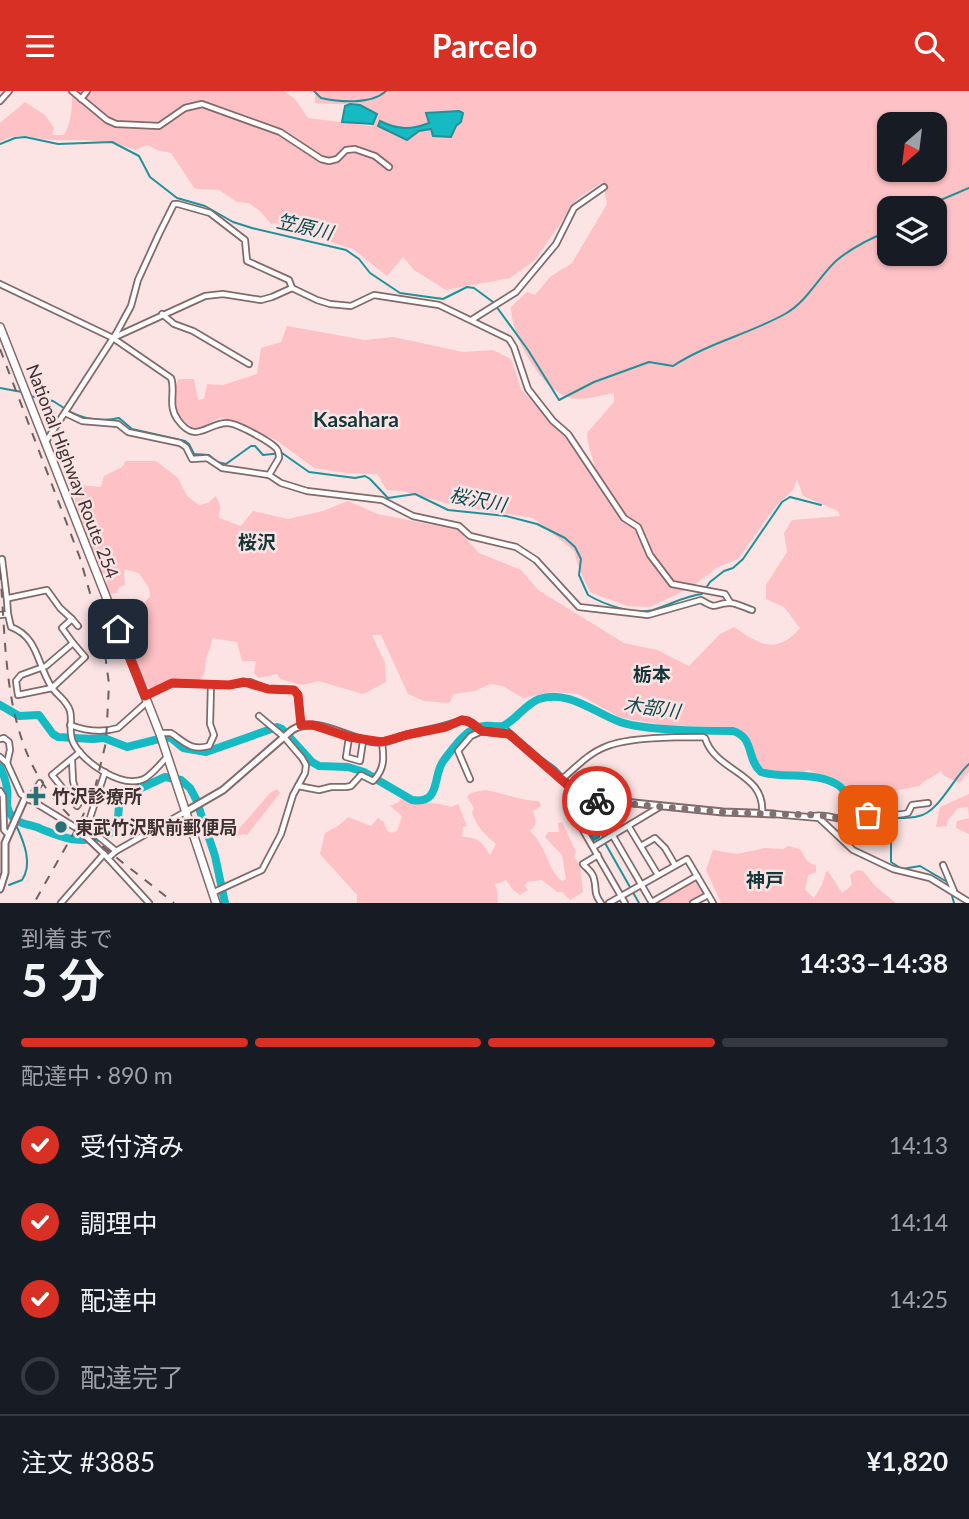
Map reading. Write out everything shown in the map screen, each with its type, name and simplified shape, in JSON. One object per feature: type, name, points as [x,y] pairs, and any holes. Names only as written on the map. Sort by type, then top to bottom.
[{"type":"highway","name":"National Highway Route 254","points":[[0,327],[160,734],[216,903]]},
{"type":"street","points":[[0,101],[9,91]]},
{"type":"street","points":[[72,91],[107,120],[127,126],[159,126],[185,108],[202,104],[280,132],[321,159],[337,159],[345,151],[355,149],[375,156],[389,167]]},
{"type":"street","points":[[81,99],[87,91]]},
{"type":"street","points":[[472,320],[516,292],[556,244],[574,208],[604,187]]},
{"type":"street","points":[[44,443],[131,306],[138,280],[174,204],[209,213],[245,240],[247,261],[289,280],[292,288]]},
{"type":"street","points":[[0,284],[112,338],[171,378],[171,404],[174,414],[187,429],[202,432],[222,424],[233,424],[247,429],[279,452],[269,475]]},
{"type":"street","points":[[112,338],[205,296],[223,294],[261,300],[292,288],[331,304],[351,306],[374,295],[444,306],[509,339],[528,389],[541,408],[568,434],[624,519],[638,527],[650,555],[672,584],[725,594],[730,602],[752,610]]},
{"type":"street","points":[[162,314],[174,324],[193,331],[248,364]]},
{"type":"street","points":[[66,411],[82,421],[118,424],[128,432],[180,443],[186,447],[192,459],[207,458],[218,467],[269,475],[281,483],[307,491],[382,500],[413,516],[459,526],[470,535],[516,547],[536,560],[579,607],[648,615],[694,600],[717,607],[730,602]]},
{"type":"street","points":[[2,559],[11,627],[20,630],[36,648],[42,669],[52,688],[68,705],[71,737],[80,752],[92,766],[137,781],[147,778],[167,757]]},
{"type":"street","points":[[7,600],[47,590],[78,626]]},
{"type":"street","points":[[0,615],[8,614]]},
{"type":"street","points":[[72,619],[62,628],[85,657],[52,688],[18,695],[16,681],[21,675],[42,669],[73,643]]},
{"type":"street","points":[[71,725],[88,732],[118,728],[146,698],[172,683],[211,685],[244,682],[268,689],[294,690],[298,695],[301,725]]},
{"type":"street","points":[[160,734],[171,733],[186,746],[209,746],[214,735],[210,724],[211,685]]},
{"type":"street","points":[[211,893],[262,870],[281,834],[305,773],[305,761],[284,737],[259,716]]},
{"type":"street","points":[[61,903],[106,856],[223,790],[301,725],[313,725],[363,741],[382,742],[446,727],[462,720],[472,723],[482,731]]},
{"type":"street","points":[[470,779],[458,751],[471,736],[482,731],[509,734],[579,795],[591,800],[847,819],[868,815],[899,815],[908,813],[912,805],[928,803]]},
{"type":"street","points":[[349,737],[346,757],[360,761],[363,741]]},
{"type":"street","points":[[561,780],[599,750],[614,744],[662,738],[703,737],[710,752],[752,782],[762,800],[762,814]]},
{"type":"street","points":[[0,739],[9,743],[7,763]]},
{"type":"street","points":[[298,786],[319,790],[331,786],[346,787],[351,786],[361,775],[373,781],[383,767],[382,742]]},
{"type":"street","points":[[72,760],[73,781],[79,803],[77,806],[52,775],[80,752]]},
{"type":"street","points":[[0,757],[7,763],[17,790],[84,835],[149,903]]},
{"type":"street","points":[[105,772],[87,827],[116,851]]},
{"type":"street","points":[[0,889],[5,873],[4,848],[8,835],[17,814],[40,783]]},
{"type":"street","points":[[0,791],[8,835]]},
{"type":"street","points":[[579,795],[569,806],[625,903]]},
{"type":"street","points":[[593,847],[661,806]]},
{"type":"street","points":[[813,816],[823,821],[853,850],[893,870],[930,878],[969,902]]},
{"type":"street","points":[[629,827],[657,875]]},
{"type":"street","points":[[613,836],[652,902],[697,876]]},
{"type":"street","points":[[641,846],[655,838],[675,865]]},
{"type":"street","points":[[597,855],[583,864],[592,873],[595,881],[594,893],[601,903]]},
{"type":"street","points":[[609,903],[687,859],[713,903]]},
{"type":"street","points":[[943,866],[955,892]]},
{"type":"street","points":[[693,903],[708,895]]},
{"type":"shaded area","points":[[72,91],[284,91],[295,99],[308,118],[371,126],[378,115],[371,110],[356,105],[315,103],[315,91],[969,91],[969,772],[959,783],[943,775],[941,771],[919,786],[889,792],[860,806],[832,781],[809,770],[778,774],[764,769],[751,756],[746,736],[735,728],[663,725],[621,718],[578,694],[553,692],[523,698],[503,686],[490,684],[475,691],[454,694],[449,703],[424,701],[408,694],[381,635],[372,635],[385,663],[386,682],[363,694],[319,681],[302,685],[280,679],[277,674],[259,678],[254,673],[256,661],[242,661],[237,642],[212,638],[205,671],[200,680],[171,679],[150,689],[122,631],[150,596],[149,588],[139,573],[124,569],[125,585],[119,587],[117,593],[111,594],[106,589],[107,577],[98,569],[76,510],[74,489],[79,485],[101,487],[104,476],[122,467],[126,461],[156,461],[178,478],[187,496],[199,505],[208,503],[216,496],[220,506],[219,518],[241,526],[253,511],[288,519],[323,511],[348,501],[378,514],[458,530],[479,553],[521,570],[538,590],[624,643],[657,650],[689,666],[720,634],[734,627],[767,644],[783,642],[791,637],[800,628],[784,607],[766,599],[766,585],[787,552],[784,533],[792,520],[840,516],[838,511],[803,496],[797,479],[793,490],[775,507],[738,559],[718,567],[690,588],[650,607],[627,606],[590,592],[574,551],[533,518],[457,506],[402,491],[387,490],[377,474],[314,468],[276,440],[221,417],[198,429],[191,426],[176,409],[174,394],[179,379],[194,379],[198,400],[204,399],[207,384],[223,385],[257,374],[261,348],[281,342],[287,326],[365,340],[393,337],[463,352],[493,350],[511,359],[521,389],[595,469],[587,433],[614,402],[614,393],[576,399],[549,385],[522,346],[512,319],[511,307],[527,292],[535,295],[550,277],[572,263],[607,204],[603,182],[578,198],[535,260],[510,278],[446,290],[414,270],[403,257],[387,276],[353,249],[277,223],[271,224],[249,203],[237,202],[219,190],[195,189],[171,153],[148,145],[135,150],[105,142],[20,136],[0,142],[0,123],[25,102],[45,115],[54,128],[52,135],[64,135],[72,108]]},
{"type":"shaded area","points":[[277,789],[280,793],[247,835],[234,837],[226,827],[229,823],[238,830],[270,793]]},
{"type":"shaded area","points":[[485,790],[539,801],[541,806],[533,811],[536,822],[530,831],[562,881],[566,879],[562,855],[545,837],[548,832],[559,832],[558,823],[562,822],[576,852],[574,857],[580,865],[583,892],[570,900],[542,880],[527,882],[525,886],[528,890],[520,895],[506,880],[494,885],[498,903],[357,903],[357,895],[320,854],[325,833],[348,817],[371,826],[378,818],[384,822],[387,831],[397,831],[402,816],[390,806],[401,799],[451,807],[458,804],[467,826],[463,827],[462,837],[479,841],[490,855],[496,844],[478,826],[472,812],[474,808],[467,797],[471,793]]},
{"type":"shaded area","points":[[969,794],[969,818],[968,807],[958,808],[948,820],[947,826],[936,827],[940,807]]},
{"type":"shaded area","points":[[969,818],[969,834],[956,828],[957,821]]},
{"type":"shaded area","points":[[788,846],[800,849],[807,861],[816,866],[816,872],[808,875],[805,890],[814,898],[826,872],[828,871],[842,893],[852,885],[850,875],[857,870],[863,871],[875,886],[896,903],[721,903],[706,870],[713,850],[737,854],[765,848],[783,849]]},
{"type":"shaded area","points":[[695,879],[704,895],[690,903],[655,903]]},
{"type":"water","points":[[360,105],[377,114],[373,124],[342,122],[345,106]]},
{"type":"water","points":[[426,113],[463,113],[461,122],[451,137],[433,136],[431,129],[419,131],[407,140],[378,126],[380,121],[404,128],[416,127],[429,123]]},
{"type":"water","points":[[592,808],[601,825],[599,837],[594,840],[578,816]]},
{"type":"waterway","points":[[314,91],[321,98],[337,101],[372,99],[386,91]]},
{"type":"waterway","name":"笠原川","points":[[0,144],[25,137],[58,144],[112,142],[139,156],[150,177],[177,198],[205,206],[233,222],[252,228],[346,250],[359,259],[370,273],[400,293],[443,299],[467,287],[474,288],[493,302],[528,350],[559,400],[594,382],[649,362],[673,366],[700,351],[785,314],[807,295],[843,255],[877,236]]},
{"type":"waterway","points":[[947,197],[969,188]]},
{"type":"waterway","name":"桜沢川","points":[[0,388],[22,392]]},
{"type":"waterway","name":"桜沢川","points":[[30,396],[53,401],[64,408]]},
{"type":"waterway","name":"桜沢川","points":[[69,411],[93,419],[119,418],[132,429],[185,441],[194,454],[209,455],[217,462],[226,464],[251,446],[255,446],[263,455],[282,453],[309,472],[355,478],[365,476],[388,498],[415,494],[448,510],[506,516],[537,524],[565,538],[575,547],[581,559],[579,575],[588,595],[629,610],[653,610],[702,594],[710,582],[743,559],[782,502],[790,497],[821,505]]},
{"type":"waterway","name":"木部川","points":[[166,737],[183,748],[206,752],[277,727],[319,766],[348,767],[364,772],[412,800],[421,800],[432,793],[444,760],[472,730],[505,725],[539,699],[560,697],[581,703],[631,725],[675,730],[733,731],[745,739],[753,761],[761,772],[829,781],[838,785],[860,810],[885,818]]},
{"type":"waterway","name":"木部川","points":[[0,705],[19,716],[39,715],[58,737],[104,738],[127,747],[159,739]]},
{"type":"waterway","points":[[505,725],[536,754]]},
{"type":"waterway","points":[[541,757],[573,786]]},
{"type":"waterway","name":"木部川","points":[[949,883],[920,866],[902,869],[891,862],[891,830],[885,818],[911,818],[926,813],[969,764]]},
{"type":"waterway","points":[[0,767],[7,788],[9,812],[14,818],[21,823],[75,840],[92,839],[111,833],[118,819],[119,805],[128,794],[165,777],[181,780],[190,788],[196,799],[215,856],[225,903]]},
{"type":"waterway","points":[[586,800],[600,815],[603,838]]},
{"type":"waterway","points":[[9,885],[22,880],[27,867],[24,846],[16,825]]},
{"type":"waterway","points":[[605,843],[639,903]]},
{"type":"waterway","points":[[951,892],[954,903]]},
{"type":"railway","points":[[0,349],[80,558],[103,639],[109,684],[106,742],[95,788],[81,820],[34,903]]},
{"type":"railway","points":[[0,571],[10,692],[25,749],[38,776],[56,801],[83,829],[174,903]]},
{"type":"way so far","points":[[597,801],[733,813],[819,815],[851,819],[868,815]]},
{"type":"place","name":"竹沢診療所","points":[[36,796]]},
{"type":"place","name":"東武竹沢駅前郵便局","points":[[61,827]]},
{"type":"district","name":"Kasahara","points":[[356,418]]},
{"type":"district","name":"桜沢","points":[[257,541]]},
{"type":"district","name":"栃本","points":[[652,673]]},
{"type":"district","name":"神戸","points":[[765,879]]},
{"type":"route","points":[[118,629],[145,696],[172,683],[229,685],[250,682],[268,689],[294,690],[298,695],[301,725],[313,725],[373,742],[434,731],[462,720],[468,721],[482,731],[506,732],[579,795],[597,801]]}]
